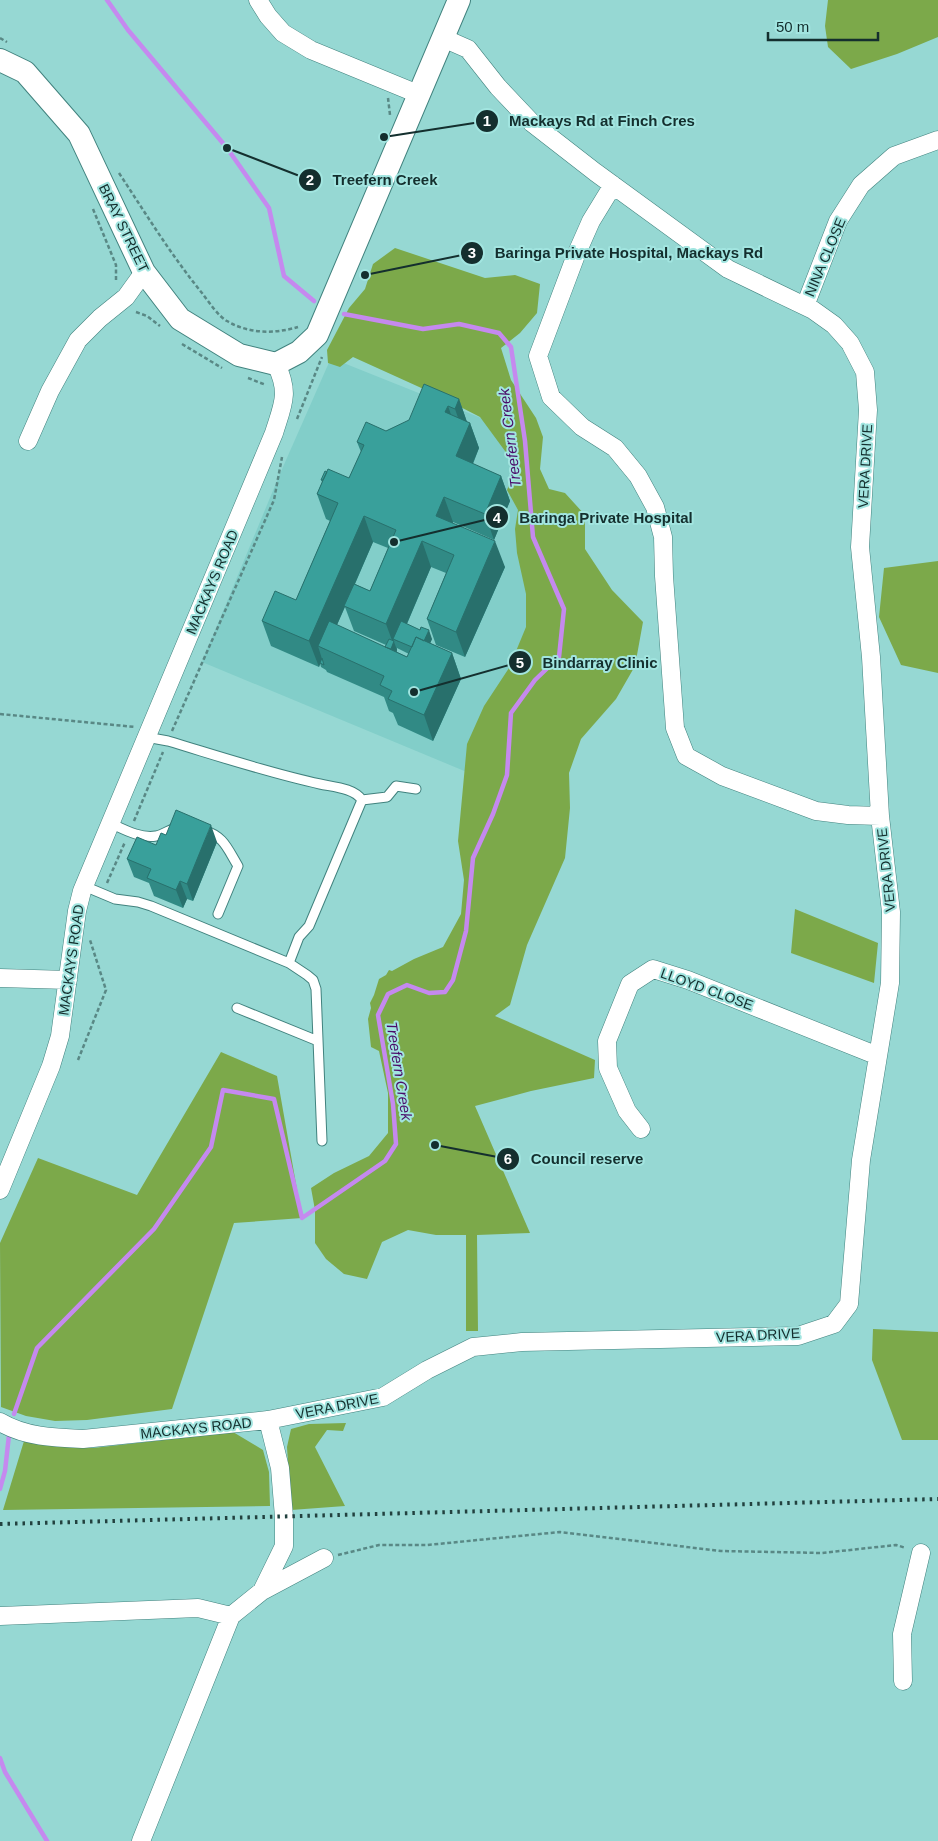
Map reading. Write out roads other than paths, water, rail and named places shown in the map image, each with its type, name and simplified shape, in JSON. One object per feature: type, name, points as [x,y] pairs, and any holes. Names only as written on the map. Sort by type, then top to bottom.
[{"type":"street","points":[[258,0],[268,16],[283,33],[311,50],[392,85],[418,94]]},
{"type":"street","points":[[276,364],[299,352],[317,334],[313,324],[332,299],[459,0]]},
{"type":"street","name":"VERA DRIVE","points":[[268,1420],[383,1397],[427,1370],[474,1347],[522,1342],[798,1336],[834,1324],[849,1304],[861,1160],[890,983],[892,912],[880,816],[871,657],[860,547],[868,410],[865,372],[850,343],[834,325],[804,306],[728,269],[532,123],[498,87],[468,49],[443,38]]},
{"type":"street","name":"BRAY STREET","points":[[5,52],[79,134],[144,272],[180,319],[239,355],[276,364]]},
{"type":"street","name":"NINA CLOSE","points":[[804,306],[838,221],[860,186],[894,156],[938,140]]},
{"type":"street","points":[[614,185],[591,221],[576,255],[538,356],[551,397],[582,427],[615,448],[638,476],[655,507],[663,537],[675,728],[686,756],[722,776],[816,812],[880,816]]},
{"type":"street","points":[[28,441],[50,391],[78,340],[100,318],[126,297],[144,272]]},
{"type":"street","name":"MACKAYS ROAD","points":[[0,1190],[52,1066],[60,1036],[77,911],[84,886],[110,823],[141,732],[274,433],[285,392],[283,378],[276,364]]},
{"type":"street","name":"LLOYD CLOSE","points":[[641,1130],[628,1111],[608,1068],[606,1041],[630,984],[652,969],[688,980],[878,1056]]},
{"type":"street","points":[[0,978],[68,980]]},
{"type":"street","name":"MACKAYS ROAD","points":[[0,1422],[31,1434],[54,1438],[83,1439],[268,1420],[280,1468],[284,1546],[262,1591],[231,1616],[141,1841]]},
{"type":"street","points":[[903,1681],[902,1634],[921,1553]]},
{"type":"street","points":[[262,1591],[324,1558]]},
{"type":"street","points":[[0,1616],[198,1608],[231,1616]]},
{"type":"lane","points":[[141,732],[266,771],[348,790],[358,794],[362,800]]},
{"type":"lane","points":[[362,800],[388,797],[396,786],[416,788]]},
{"type":"lane","points":[[289,963],[299,937],[309,926],[362,800]]},
{"type":"lane","points":[[110,823],[150,837],[158,836],[175,828],[190,827],[216,834],[223,841],[238,866],[218,914]]},
{"type":"lane","points":[[84,886],[115,899],[138,902],[289,963],[313,980],[316,989],[322,1140]]},
{"type":"lane","points":[[236,1008],[318,1041]]},
{"type":"waterway","name":"Treefern Creek","points":[[107,0],[128,30],[227,148],[269,208],[284,276],[314,301]]},
{"type":"waterway","name":"Treefern Creek","points":[[14,1414],[37,1348],[154,1229],[211,1147],[223,1090],[274,1099],[302,1218],[385,1161],[396,1144],[393,1104],[378,1015],[388,994],[407,985],[429,993],[445,992],[453,980],[466,931],[473,858],[493,814],[507,775],[511,713],[535,680],[559,657],[564,609],[533,537],[525,441],[511,347],[499,333],[459,324],[423,329],[344,314]]},
{"type":"waterway","name":"Treefern Creek","points":[[0,1489],[5,1471],[9,1435]]},
{"type":"waterway","name":"Treefern Creek","points":[[0,1758],[5,1772],[47,1841]]},
{"type":"railway","points":[[0,1524],[938,1499]]},
{"type":"place","name":"Mackays Rd at Finch Cres","points":[[384,137]]},
{"type":"place","name":"Treefern Creek","points":[[227,148]]},
{"type":"place","name":"Baringa Private Hospital, Mackays Rd","points":[[365,275]]},
{"type":"place","name":"Baringa Private Hospital","points":[[394,542]]},
{"type":"place","name":"Bindarray Clinic","points":[[414,692]]},
{"type":"place","name":"Council reserve","points":[[435,1145]]}]
